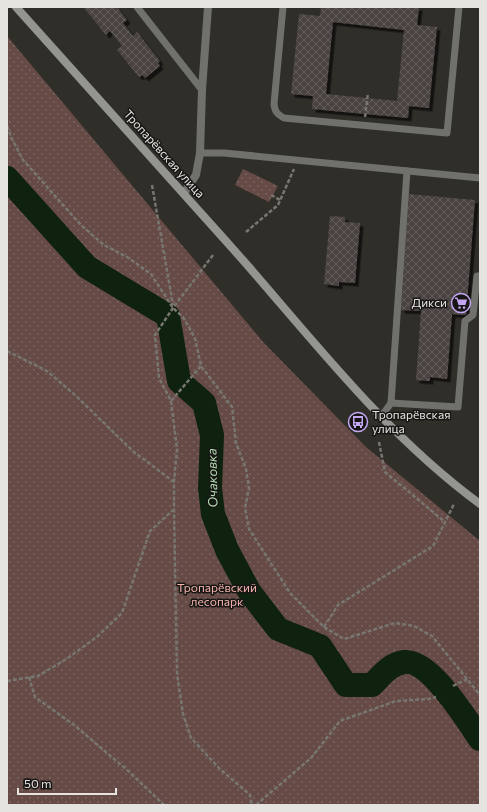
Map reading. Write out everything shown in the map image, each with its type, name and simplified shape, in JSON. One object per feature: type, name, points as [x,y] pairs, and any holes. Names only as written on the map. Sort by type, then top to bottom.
[{"type":"street","name":"Тропарёвская улица","points":[[16,7],[184,193],[381,417],[446,478],[480,504]]},
{"type":"street","points":[[184,193],[196,175],[200,153],[202,90],[208,7]]},
{"type":"lane","points":[[137,7],[202,90]]},
{"type":"lane","points":[[283,7],[274,104],[275,112],[278,115],[284,118],[447,133],[459,7]]},
{"type":"lane","points":[[200,153],[224,153],[298,159],[480,178]]},
{"type":"lane","points":[[381,417],[391,403],[407,171]]},
{"type":"lane","points":[[391,403],[458,407],[465,321],[473,315],[477,276],[480,276]]},
{"type":"path","points":[[365,125],[368,93]]},
{"type":"path","points":[[7,126],[22,160],[81,225],[104,244],[127,257],[151,274],[173,308],[183,317],[195,338],[201,366],[232,407],[236,443],[246,468],[249,488],[245,508],[249,529],[290,594],[324,627],[344,639],[395,623],[414,626],[432,636],[480,695]]},
{"type":"path","points":[[246,232],[278,205],[298,159]]},
{"type":"path","points":[[152,185],[173,308]]},
{"type":"path","points":[[272,195],[280,200]]},
{"type":"path","points":[[213,255],[173,308],[155,335],[158,378],[171,401],[177,450],[174,482],[174,510],[178,674],[182,714],[191,738],[220,769],[250,795],[252,805]]},
{"type":"path","points":[[7,351],[47,371],[76,396],[134,452],[174,482]]},
{"type":"path","points":[[171,401],[201,366]]},
{"type":"path","points":[[380,442],[385,472],[445,522]]},
{"type":"path","points":[[324,627],[338,605],[433,546],[454,504]]},
{"type":"path","points":[[7,681],[38,676],[68,658],[98,636],[122,613],[150,531],[174,510]]},
{"type":"path","points":[[29,677],[35,697],[74,725],[126,768],[164,805]]},
{"type":"path","points":[[453,686],[467,679]]},
{"type":"path","points":[[256,805],[311,758],[340,721],[396,701],[429,699],[436,697]]},
{"type":"green space","name":"Тропарёвский лесопарк","points":[[7,36],[264,343],[366,447],[480,541],[480,805],[7,805]]},
{"type":"green space","points":[[243,169],[278,186],[269,202],[235,185]]},
{"type":"building","points":[[117,7],[127,20],[123,23],[133,36],[137,32],[160,61],[158,63],[160,66],[145,78],[142,75],[139,77],[117,50],[122,46],[110,31],[106,35],[84,8]]},
{"type":"building","points":[[321,7],[419,7],[417,25],[437,27],[429,108],[409,106],[408,118],[312,109],[313,96],[291,94],[299,14],[320,16]],"holes":[[[333,22],[404,30],[397,101],[326,94]]]},
{"type":"building","points":[[409,194],[475,200],[466,315],[452,314],[447,379],[430,377],[430,381],[416,380],[421,311],[401,310]]},
{"type":"building","points":[[330,216],[345,217],[345,222],[360,223],[355,283],[339,282],[339,286],[324,284]]},
{"type":"waterway","name":"Очаковка","points":[[7,178],[87,267],[168,316],[179,381],[204,403],[212,435],[210,488],[213,514],[227,550],[249,591],[278,629],[320,646],[346,685],[372,685],[394,665],[404,662],[414,664],[425,670],[436,680],[457,705],[480,739]]},
{"type":"place","name":"Дикси","points":[[461,303]]},
{"type":"place","name":"Тропарёвская улица","points":[[358,422]]}]
